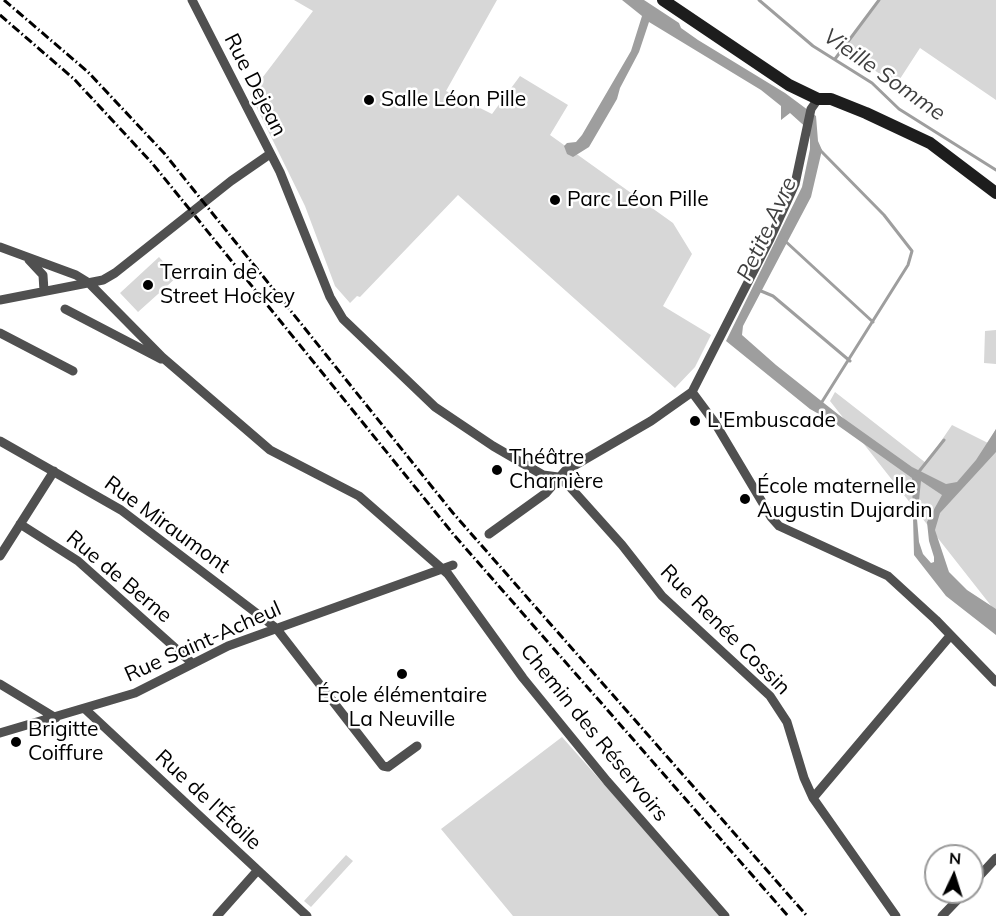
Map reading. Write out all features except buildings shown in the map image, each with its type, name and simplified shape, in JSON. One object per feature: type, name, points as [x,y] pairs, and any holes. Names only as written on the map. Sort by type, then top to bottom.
[{"type":"street","name":"Rue Dejean","points":[[192,0],[294,203],[330,297],[343,319],[435,407],[493,446],[543,475],[558,477]]},
{"type":"street","points":[[489,534],[546,493],[558,477],[674,406],[692,392],[770,239],[795,184],[814,104],[808,87],[751,57],[664,1]]},
{"type":"street","points":[[814,104],[831,99],[930,143],[996,193]]},
{"type":"street","points":[[0,300],[89,283],[115,273],[231,181],[270,154]]},
{"type":"street","points":[[0,247],[16,253],[38,267],[43,275],[44,291]]},
{"type":"street","name":"Chemin des Réservoirs","points":[[16,253],[76,275],[89,283],[162,357],[270,450],[359,496],[441,568],[467,599],[513,666],[607,781],[725,916]]},
{"type":"street","points":[[65,309],[160,361],[162,357]]},
{"type":"street","points":[[0,333],[73,371]]},
{"type":"street","points":[[692,392],[706,409],[771,517],[779,526],[802,539],[888,576],[936,620],[996,682]]},
{"type":"street","name":"Rue Miraumont","points":[[0,441],[121,510],[276,628],[382,766],[388,767],[417,746]]},
{"type":"street","points":[[0,556],[54,471]]},
{"type":"street","name":"Rue Renée Cossin","points":[[558,477],[622,546],[662,596],[779,706],[813,798],[896,916]]},
{"type":"street","name":"Rue de Berne","points":[[20,524],[78,561],[192,663]]},
{"type":"street","name":"Rue Saint-Acheul","points":[[0,733],[135,693],[192,663],[276,628],[453,565]]},
{"type":"street","points":[[813,798],[950,636]]},
{"type":"street","points":[[0,684],[56,717]]},
{"type":"street","name":"Rue de l'Étoile","points":[[85,709],[307,916]]},
{"type":"street","points":[[984,871],[996,858]]},
{"type":"street","points":[[217,916],[257,871]]},
{"type":"street","points":[[942,916],[953,904]]},
{"type":"shaded area","name":"Parc Léon Pille","points":[[294,0],[497,0],[446,91],[492,114],[520,76],[568,105],[550,135],[673,223],[692,254],[663,306],[711,335],[695,367],[675,388],[458,195],[360,297],[357,296],[350,303],[335,286],[305,206],[250,94],[313,11]]},
{"type":"shaded area","points":[[622,0],[644,0],[679,23],[681,28],[698,40],[785,93],[816,116],[818,141],[822,150],[811,197],[743,326],[742,335],[839,415],[912,467],[946,484],[957,482],[976,460],[996,429],[996,452],[940,513],[935,530],[949,572],[967,590],[996,609],[996,635],[946,596],[914,555],[912,478],[833,422],[810,409],[726,341],[802,187],[810,149],[810,131],[790,113],[781,120],[781,106],[761,90],[649,22],[639,52],[620,88],[617,99],[589,147],[573,157],[567,154],[564,146],[567,143],[576,142],[582,135],[631,51],[642,16]],"holes":[[[921,481],[942,495],[927,522],[934,557],[934,562],[931,563],[923,554],[919,542],[917,519]]]},
{"type":"shaded area","points":[[879,0],[996,0],[996,100],[920,48],[896,85],[842,48]]},
{"type":"shaded area","name":"Terrain de Street Hockey","points":[[159,257],[177,277],[138,312],[120,293]]},
{"type":"shaded area","points":[[996,330],[996,364],[984,363],[985,331]]},
{"type":"shaded area","points":[[835,392],[926,463],[952,425],[988,443],[996,429],[996,612],[830,401]]},
{"type":"shaded area","points":[[562,737],[721,916],[513,916],[441,829]]},
{"type":"shaded area","points":[[346,855],[353,861],[311,907],[304,901]]},
{"type":"waterway","name":"Vieille Somme","points":[[759,0],[813,46],[872,83],[899,109],[996,170]]},
{"type":"waterway","points":[[835,59],[879,0]]},
{"type":"waterway","points":[[820,150],[884,215],[912,251],[908,265],[820,405]]},
{"type":"waterway","name":"Petite Avre","points":[[784,240],[873,322]]},
{"type":"waterway","name":"Petite Avre","points":[[761,291],[773,296],[850,361]]},
{"type":"waterway","points":[[917,474],[944,440]]},
{"type":"railway","points":[[4,0],[88,72],[164,153],[453,513],[807,916]]},
{"type":"railway","points":[[0,15],[74,79],[152,163],[454,535],[788,916]]},
{"type":"place","name":"Salle Léon Pille","points":[[369,100]]},
{"type":"place","name":"Parc Léon Pille","points":[[555,200]]},
{"type":"place","name":"Terrain de Street Hockey","points":[[148,285]]},
{"type":"place","name":"L'Embuscade","points":[[695,421]]},
{"type":"place","name":"Théâtre Charnière","points":[[497,470]]},
{"type":"place","name":"École maternelle Augustin Dujardin","points":[[745,499]]},
{"type":"place","name":"École élémentaire La Neuville","points":[[402,674]]},
{"type":"place","name":"Brigitte Coiffure","points":[[16,742]]}]
